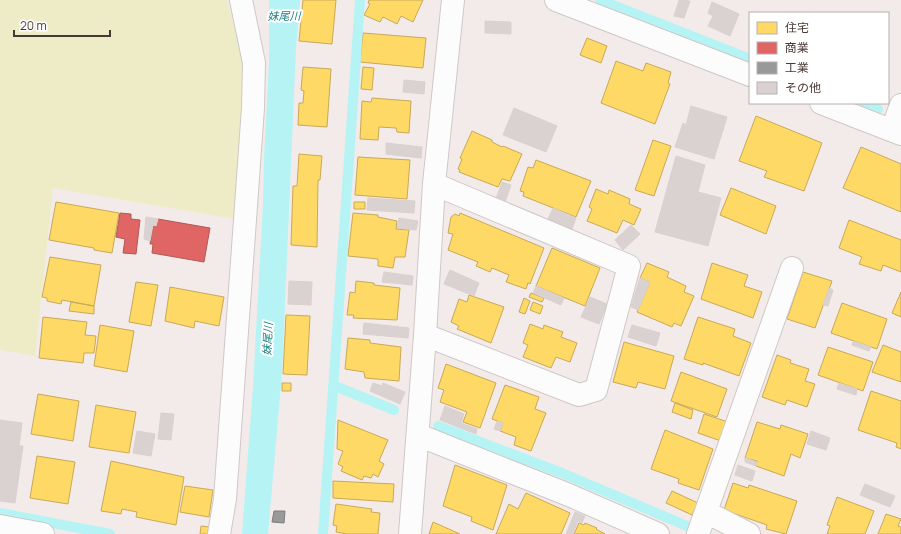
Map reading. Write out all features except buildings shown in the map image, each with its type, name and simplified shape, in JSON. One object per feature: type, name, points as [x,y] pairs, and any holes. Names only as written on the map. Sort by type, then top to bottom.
[{"type":"street","points":[[219,534],[226,484],[253,108],[254,63],[241,0]]},
{"type":"street","points":[[410,534],[425,335],[434,184],[453,0]]},
{"type":"street","points":[[556,0],[749,75]]},
{"type":"street","points":[[824,104],[896,132],[901,105]]},
{"type":"street","points":[[425,335],[579,395],[596,390],[629,266],[434,184]]},
{"type":"street","points":[[749,534],[702,523],[792,268]]},
{"type":"street","points":[[418,435],[569,495],[658,534]]},
{"type":"street","points":[[0,526],[43,534]]},
{"type":"shaded area","points":[[0,0],[227,0],[246,72],[240,220],[53,188],[35,356],[0,350]]},
{"type":"water","name":"妹尾川","points":[[269,0],[300,0],[296,48],[282,373],[268,534],[242,534],[253,387],[263,204],[269,62]]},
{"type":"waterway","points":[[323,534],[360,0]]},
{"type":"waterway","points":[[600,0],[749,59]]},
{"type":"waterway","points":[[866,104],[878,109]]},
{"type":"waterway","points":[[335,386],[394,410]]},
{"type":"waterway","points":[[438,426],[562,473],[701,532]]},
{"type":"waterway","points":[[0,513],[110,534]]}]
